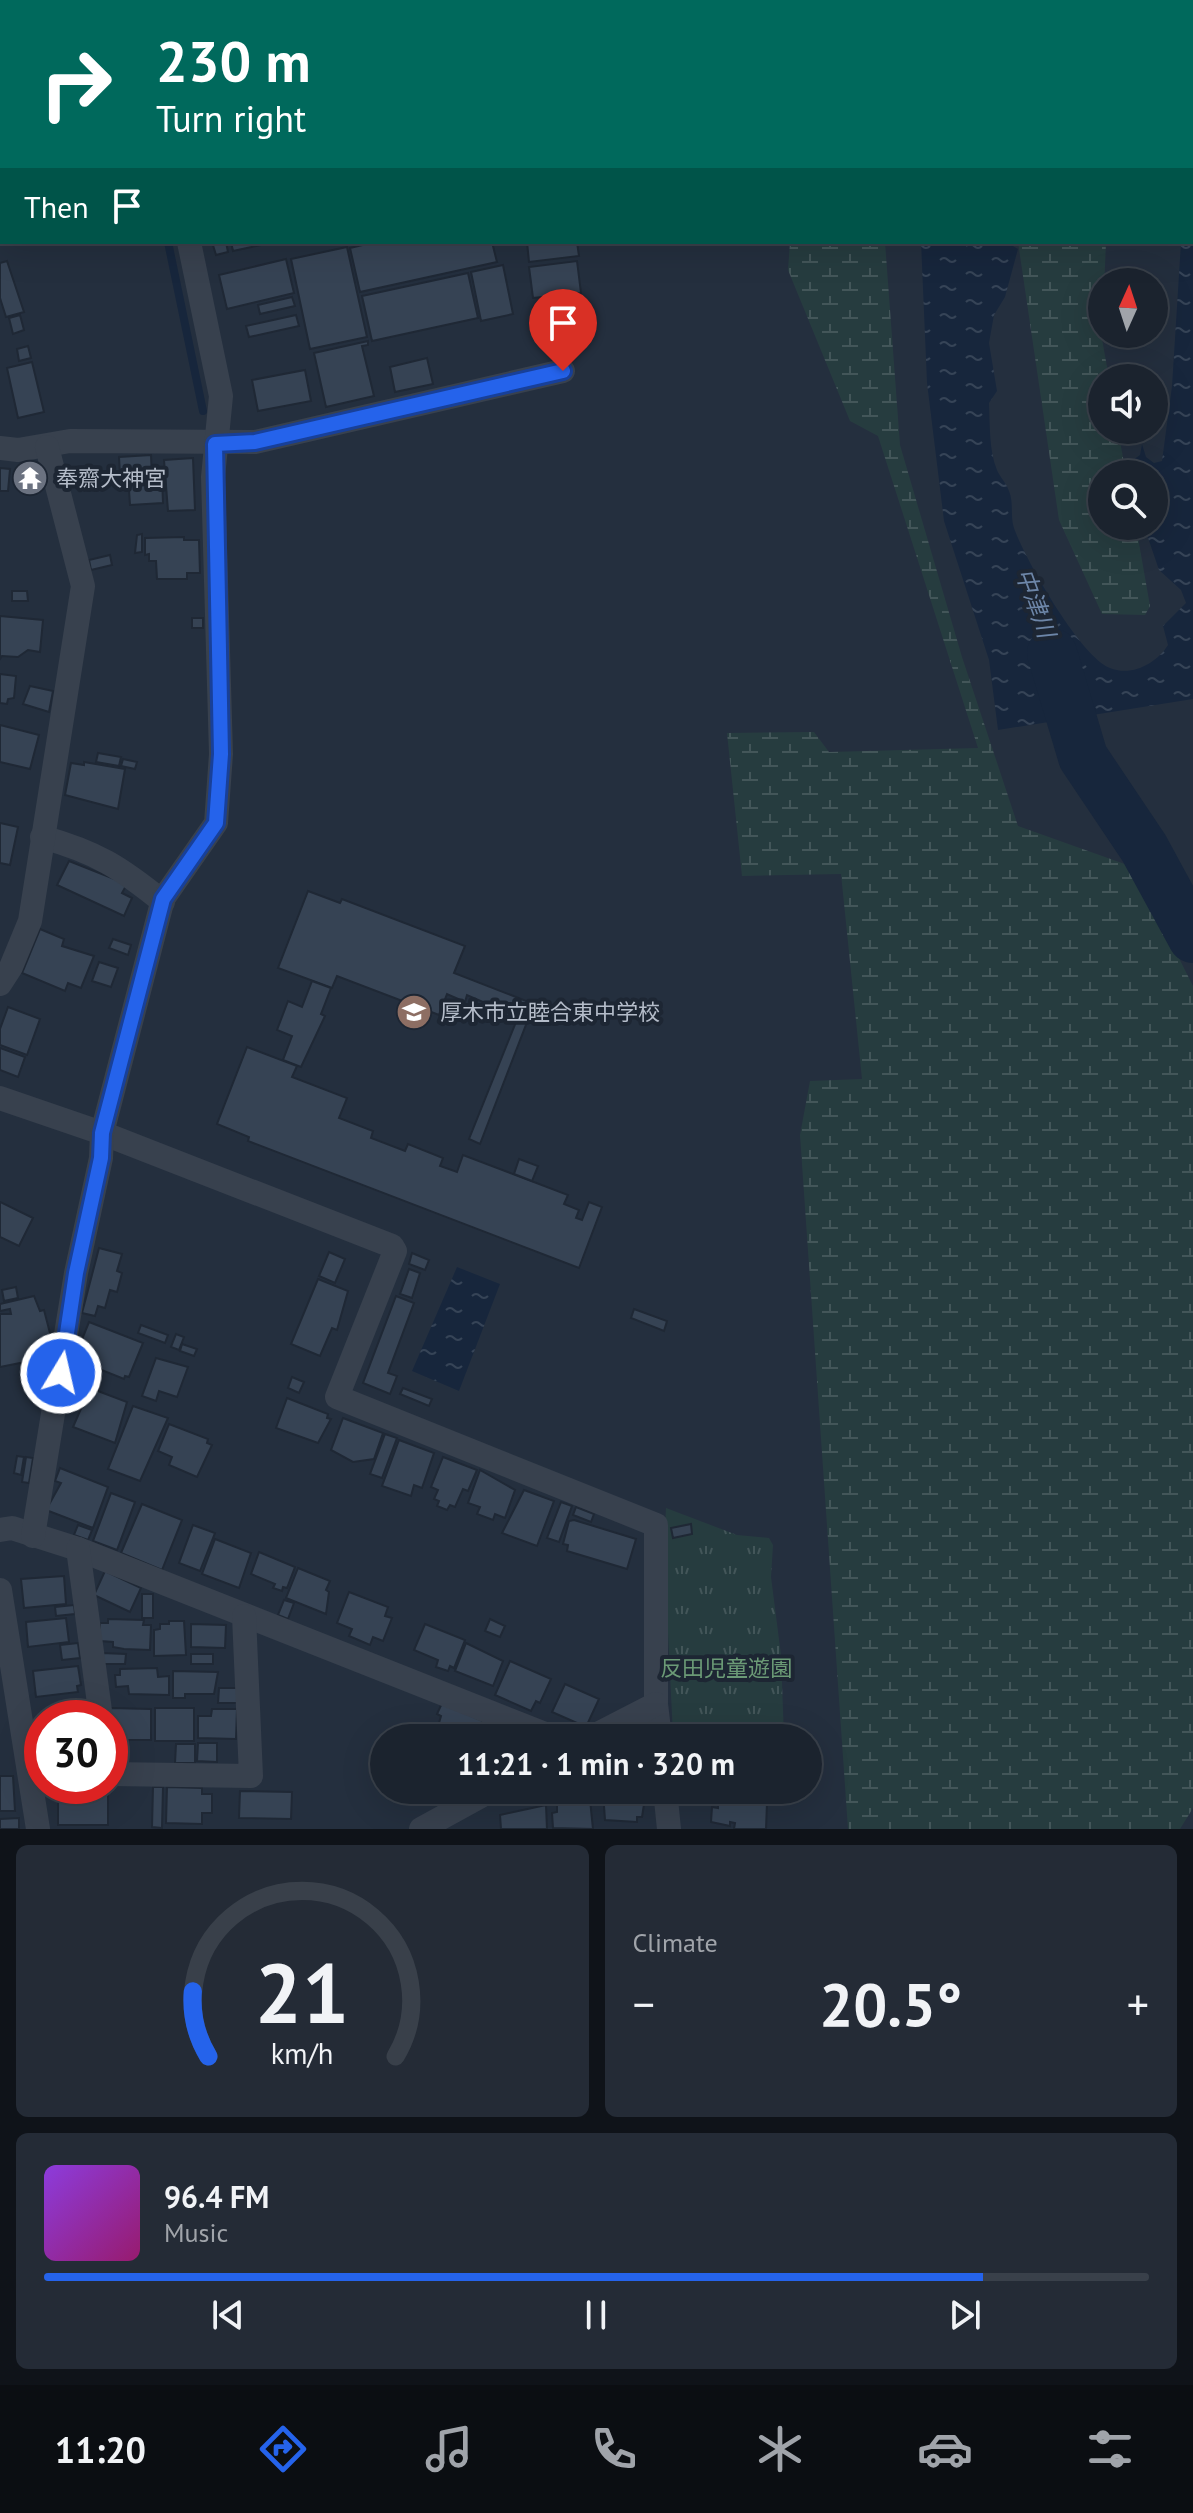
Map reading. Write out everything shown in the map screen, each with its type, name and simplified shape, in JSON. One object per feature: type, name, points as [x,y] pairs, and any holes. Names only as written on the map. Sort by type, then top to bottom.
[{"type":"street","points":[[33,1536],[76,1273],[101,1158],[102,1133],[163,902],[216,823],[221,754],[215,444],[221,396],[189,244]]},
{"type":"street","points":[[0,448],[47,447],[70,441],[255,442],[563,371]]},
{"type":"street","points":[[0,984],[11,967],[30,921],[83,586],[47,447]]},
{"type":"street","points":[[42,837],[80,848],[118,866],[163,902]]},
{"type":"street","points":[[0,1098],[102,1133],[392,1246],[395,1251],[337,1397],[656,1525],[658,1724]]},
{"type":"street","points":[[0,1530],[12,1528],[78,1549],[519,1724]]},
{"type":"street","points":[[78,1549],[99,1700]]},
{"type":"street","points":[[0,1590],[4,1632],[24,1723]]},
{"type":"street","points":[[128,1774],[251,1776],[244,1616]]},
{"type":"street","points":[[617,1724],[656,1704]]},
{"type":"street","points":[[37,1804],[38,1829]]},
{"type":"street","points":[[421,1829],[467,1804]]},
{"type":"street","points":[[666,1804],[669,1829]]},
{"type":"green space","points":[[790,244],[885,244],[900,445],[962,657],[1018,826],[1133,867],[1193,986],[1193,1808],[1180,1829],[848,1829],[800,1135],[810,1081],[862,1079],[841,874],[742,876],[727,733],[814,732],[829,752],[978,748],[878,436],[850,421],[788,270]]},
{"type":"green space","points":[[1018,244],[1106,244],[1105,268],[1088,268],[1088,348],[1104,348],[1106,364],[1088,364],[1088,444],[1121,444],[1123,460],[1088,460],[1088,540],[1138,540],[1150,606],[1145,615],[1102,614],[1059,520]]},
{"type":"green space","name":"反田児童遊園","points":[[666,1508],[737,1535],[769,1538],[773,1545],[771,1577],[781,1655],[783,1724],[672,1724],[664,1551]]},
{"type":"water","points":[[921,244],[1009,244],[1018,249],[1005,297],[994,315],[989,343],[997,391],[989,403],[994,463],[1010,495],[1014,528],[1041,583],[1084,645],[1098,660],[1118,670],[1143,667],[1163,652],[1168,645],[1163,626],[1186,603],[1181,590],[1159,570],[1149,540],[1168,540],[1168,460],[1162,460],[1164,444],[1168,444],[1181,244],[1193,244],[1193,699],[998,730],[989,660],[944,521],[927,383]]},
{"type":"water","points":[[1142,444],[1150,460],[1133,460],[1140,455]]},
{"type":"water","points":[[457,1267],[500,1284],[459,1391],[412,1371]]},
{"type":"building","points":[[213,244],[226,244],[228,252],[216,255]]},
{"type":"building","points":[[231,244],[266,244],[233,251]]},
{"type":"building","points":[[367,244],[492,244],[497,262],[360,292],[350,248]]},
{"type":"building","points":[[527,244],[577,244],[579,256],[529,262]]},
{"type":"building","points":[[347,247],[367,337],[310,349],[291,259]]},
{"type":"building","points":[[286,259],[294,293],[227,309],[219,275]]},
{"type":"building","points":[[7,261],[24,312],[6,317],[0,298],[0,263]]},
{"type":"building","points":[[577,261],[581,293],[533,298],[529,267]]},
{"type":"building","points":[[503,265],[513,314],[481,321],[471,272]]},
{"type":"building","points":[[468,273],[478,318],[372,341],[362,296]]},
{"type":"building","points":[[292,297],[295,306],[260,314],[258,305]]},
{"type":"building","points":[[20,315],[24,330],[13,334],[9,318]]},
{"type":"building","points":[[296,315],[299,326],[249,337],[246,326]]},
{"type":"building","points":[[368,341],[368,345],[362,346],[374,396],[326,407],[314,353]]},
{"type":"building","points":[[28,346],[31,358],[19,361],[17,349]]},
{"type":"building","points":[[427,358],[433,384],[395,392],[390,367]]},
{"type":"building","points":[[32,362],[44,412],[18,418],[7,368]]},
{"type":"building","points":[[305,370],[311,401],[258,411],[252,380]]},
{"type":"building","points":[[151,455],[152,477],[162,477],[163,503],[130,505],[128,475],[120,475],[119,457]]},
{"type":"building","points":[[193,458],[195,510],[168,511],[164,460]]},
{"type":"building","points":[[0,468],[10,469],[8,491],[0,491]]},
{"type":"building","points":[[25,478],[34,478],[34,494],[24,494]]},
{"type":"building","points":[[142,534],[142,552],[135,553],[137,535]]},
{"type":"building","points":[[184,537],[184,540],[199,540],[200,573],[187,573],[187,579],[157,579],[156,561],[149,561],[149,554],[145,555],[145,538]]},
{"type":"building","points":[[110,555],[112,565],[91,570],[89,560]]},
{"type":"building","points":[[12,591],[27,591],[28,601],[12,601]]},
{"type":"building","points":[[0,616],[43,620],[40,652],[28,650],[18,657],[2,656],[0,659]]},
{"type":"building","points":[[192,618],[203,618],[203,628],[192,628]]},
{"type":"building","points":[[0,674],[16,676],[14,698],[8,699],[7,704],[0,703]]},
{"type":"building","points":[[30,686],[53,691],[49,712],[23,704]]},
{"type":"building","points":[[0,725],[39,735],[30,769],[0,762]]},
{"type":"building","points":[[98,753],[121,757],[119,766],[96,762]]},
{"type":"building","points":[[123,759],[137,762],[135,769],[121,766]]},
{"type":"building","points":[[84,762],[125,769],[118,809],[65,795],[71,763],[84,765]]},
{"type":"building","points":[[0,823],[18,827],[10,865],[0,863]]},
{"type":"building","points":[[69,861],[127,884],[122,893],[132,898],[124,916],[57,885]]},
{"type":"building","points":[[308,891],[340,903],[342,899],[465,946],[454,973],[534,1004],[480,1144],[469,1139],[518,1017],[467,995],[465,1002],[447,994],[439,1015],[337,976],[332,988],[278,968]]},
{"type":"building","points":[[40,929],[64,939],[62,946],[94,956],[81,988],[68,983],[65,991],[22,973]]},
{"type":"building","points":[[113,939],[131,945],[128,955],[109,948]]},
{"type":"building","points":[[99,962],[118,968],[111,987],[92,981]]},
{"type":"building","points":[[312,981],[331,988],[321,1014],[325,1016],[301,1067],[283,1060],[292,1036],[277,1030],[288,1001],[302,1007]]},
{"type":"building","points":[[8,1007],[40,1019],[27,1055],[0,1045],[0,1029]]},
{"type":"building","points":[[247,1047],[297,1066],[292,1077],[347,1098],[339,1118],[373,1131],[371,1138],[405,1151],[408,1144],[443,1158],[440,1166],[457,1172],[463,1155],[568,1195],[564,1204],[579,1210],[576,1218],[582,1220],[589,1202],[602,1207],[579,1268],[248,1141],[249,1137],[217,1124]]},
{"type":"building","points":[[0,1048],[25,1057],[18,1077],[0,1070]]},
{"type":"building","points":[[519,1159],[538,1166],[532,1181],[514,1174]]},
{"type":"building","points":[[0,1202],[33,1218],[19,1246],[0,1237]]},
{"type":"building","points":[[99,1248],[122,1254],[117,1271],[122,1273],[117,1292],[110,1290],[105,1308],[98,1306],[95,1316],[82,1313]]},
{"type":"building","points":[[329,1252],[345,1259],[335,1283],[319,1276]]},
{"type":"building","points":[[412,1253],[429,1260],[425,1270],[409,1264]]},
{"type":"building","points":[[409,1269],[420,1273],[412,1298],[400,1294]]},
{"type":"building","points":[[318,1279],[348,1291],[337,1330],[332,1328],[320,1356],[291,1344]]},
{"type":"building","points":[[16,1287],[18,1298],[4,1301],[2,1290]]},
{"type":"building","points":[[34,1296],[40,1311],[44,1310],[51,1337],[50,1356],[40,1359],[38,1351],[28,1353],[30,1361],[0,1367],[0,1314],[11,1314],[10,1309],[0,1311],[0,1304]]},
{"type":"building","points":[[396,1296],[414,1303],[388,1373],[397,1376],[390,1394],[363,1383]]},
{"type":"building","points":[[634,1309],[667,1321],[664,1331],[631,1318]]},
{"type":"building","points":[[89,1322],[143,1343],[129,1377],[125,1376],[124,1379],[74,1359]]},
{"type":"building","points":[[141,1325],[168,1335],[165,1343],[138,1333]]},
{"type":"building","points":[[176,1334],[184,1337],[179,1350],[171,1347]]},
{"type":"building","points":[[182,1344],[197,1349],[194,1356],[180,1351]]},
{"type":"building","points":[[156,1358],[188,1367],[177,1397],[159,1391],[156,1401],[142,1396]]},
{"type":"building","points":[[292,1377],[304,1382],[299,1393],[288,1388]]},
{"type":"building","points":[[90,1388],[127,1402],[115,1443],[73,1427]]},
{"type":"building","points":[[403,1388],[432,1399],[429,1406],[400,1394]]},
{"type":"building","points":[[287,1398],[328,1414],[327,1418],[331,1419],[318,1443],[276,1428]]},
{"type":"building","points":[[133,1406],[168,1418],[140,1481],[108,1469]]},
{"type":"building","points":[[343,1418],[383,1433],[374,1459],[353,1462],[331,1450]]},
{"type":"building","points":[[169,1424],[208,1439],[207,1443],[212,1445],[197,1477],[169,1465],[172,1457],[158,1451]]},
{"type":"building","points":[[385,1434],[397,1438],[382,1478],[370,1474]]},
{"type":"building","points":[[399,1440],[434,1453],[422,1488],[414,1485],[411,1496],[382,1486]]},
{"type":"building","points":[[17,1456],[24,1457],[21,1475],[14,1473]]},
{"type":"building","points":[[26,1457],[33,1458],[29,1483],[22,1482]]},
{"type":"building","points":[[443,1457],[477,1470],[468,1491],[463,1489],[455,1507],[450,1505],[447,1510],[437,1506],[439,1501],[434,1499],[438,1490],[431,1487]]},
{"type":"building","points":[[60,1468],[108,1487],[93,1528],[46,1510],[61,1483],[55,1481]]},
{"type":"building","points":[[480,1470],[515,1490],[505,1518],[495,1514],[493,1520],[477,1514],[480,1507],[468,1503]]},
{"type":"building","points":[[524,1490],[554,1501],[537,1546],[502,1533]]},
{"type":"building","points":[[111,1493],[135,1502],[117,1550],[93,1541]]},
{"type":"building","points":[[561,1502],[572,1506],[559,1542],[547,1538]]},
{"type":"building","points":[[142,1504],[182,1520],[162,1570],[121,1553]]},
{"type":"building","points":[[576,1507],[594,1514],[591,1522],[573,1515]]},
{"type":"building","points":[[569,1521],[636,1539],[627,1569],[567,1551],[568,1545],[563,1544]]},
{"type":"building","points":[[691,1524],[692,1534],[673,1538],[671,1528]]},
{"type":"building","points":[[78,1525],[92,1530],[88,1540],[74,1535]]},
{"type":"building","points":[[193,1525],[215,1533],[200,1571],[179,1563]]},
{"type":"building","points":[[215,1539],[251,1553],[239,1588],[202,1574]]},
{"type":"building","points":[[259,1552],[295,1567],[287,1588],[283,1587],[282,1591],[273,1588],[275,1584],[251,1574]]},
{"type":"building","points":[[298,1568],[330,1581],[326,1590],[329,1592],[326,1614],[286,1598]]},
{"type":"building","points":[[105,1571],[141,1588],[130,1612],[94,1595]]},
{"type":"building","points":[[64,1576],[66,1604],[24,1608],[21,1579]]},
{"type":"building","points":[[349,1592],[388,1607],[385,1616],[392,1618],[383,1641],[373,1637],[370,1645],[349,1636],[352,1629],[337,1623]]},
{"type":"building","points":[[142,1594],[153,1594],[153,1618],[142,1618]]},
{"type":"building","points":[[284,1600],[294,1603],[288,1619],[278,1615]]},
{"type":"building","points":[[74,1605],[75,1614],[56,1616],[55,1607]]},
{"type":"building","points":[[66,1618],[69,1642],[28,1647],[26,1622]]},
{"type":"building","points":[[108,1619],[144,1620],[143,1625],[151,1625],[150,1650],[124,1649],[113,1647],[113,1642],[100,1641],[100,1623],[108,1623]]},
{"type":"building","points":[[490,1619],[505,1626],[500,1637],[485,1631]]},
{"type":"building","points":[[169,1621],[184,1621],[186,1655],[154,1656],[154,1630],[160,1629],[160,1624],[169,1624]]},
{"type":"building","points":[[191,1624],[226,1625],[225,1648],[191,1647]]},
{"type":"building","points":[[425,1624],[465,1640],[454,1668],[450,1666],[448,1671],[436,1667],[438,1660],[414,1650]]},
{"type":"building","points":[[78,1643],[80,1658],[62,1660],[60,1645]]},
{"type":"building","points":[[466,1643],[503,1661],[493,1686],[455,1671]]},
{"type":"building","points":[[102,1653],[126,1654],[125,1664],[102,1664]]},
{"type":"building","points":[[191,1654],[213,1654],[213,1664],[191,1664]]},
{"type":"building","points":[[510,1661],[551,1679],[540,1703],[536,1701],[531,1711],[495,1695]]},
{"type":"building","points":[[78,1666],[81,1685],[77,1686],[78,1692],[36,1697],[33,1671]]},
{"type":"building","points":[[157,1668],[158,1677],[169,1676],[169,1695],[129,1694],[128,1686],[116,1687],[115,1675],[120,1675],[120,1669]]},
{"type":"building","points":[[173,1671],[218,1672],[214,1694],[185,1694],[185,1698],[173,1698]]},
{"type":"building","points":[[565,1684],[599,1699],[587,1724],[579,1724],[552,1712]]},
{"type":"building","points":[[219,1688],[237,1688],[237,1703],[218,1703]]},
{"type":"building","points":[[442,1703],[483,1721],[482,1724],[439,1724],[441,1716],[437,1714]]},
{"type":"building","points":[[128,1708],[151,1709],[151,1740],[128,1740]]},
{"type":"building","points":[[155,1708],[194,1708],[194,1741],[155,1741]]},
{"type":"building","points":[[212,1709],[237,1709],[236,1739],[198,1738],[198,1716],[211,1716]]},
{"type":"building","points":[[198,1743],[217,1743],[217,1762],[197,1761]]},
{"type":"building","points":[[176,1744],[195,1744],[195,1763],[175,1763]]},
{"type":"building","points":[[0,1776],[13,1776],[15,1811],[0,1811]]},
{"type":"building","points":[[153,1787],[163,1787],[162,1828],[152,1827]]},
{"type":"building","points":[[167,1787],[202,1788],[202,1794],[212,1794],[212,1813],[202,1813],[202,1824],[166,1823]]},
{"type":"building","points":[[240,1791],[292,1792],[291,1819],[239,1818]]},
{"type":"building","points":[[58,1804],[108,1804],[108,1825],[58,1825]]},
{"type":"building","points":[[557,1804],[590,1804],[593,1829],[553,1828],[552,1813],[557,1812]]},
{"type":"building","points":[[604,1804],[644,1804],[642,1817],[637,1817],[637,1822],[605,1820]]},
{"type":"building","points":[[718,1804],[767,1804],[766,1829],[734,1829],[735,1823],[730,1822],[730,1826],[711,1822],[712,1807],[718,1808]]},
{"type":"building","points":[[546,1805],[547,1829],[501,1829],[500,1815]]},
{"type":"building","points":[[19,1818],[19,1829],[0,1829],[0,1819]]},
{"type":"waterway","points":[[168,244],[203,411]]},
{"type":"waterway","name":"中津川","points":[[1052,653],[1083,757],[1144,848],[1193,938]]},
{"type":"place","name":"奉齋大神宮","points":[[30,478]]},
{"type":"place","name":"厚木市立睦合東中学校","points":[[414,1012]]},
{"type":"route","points":[[61,1373],[76,1273],[101,1158],[102,1133],[163,899],[216,823],[221,754],[213,477],[215,444],[255,442],[563,371]]}]
